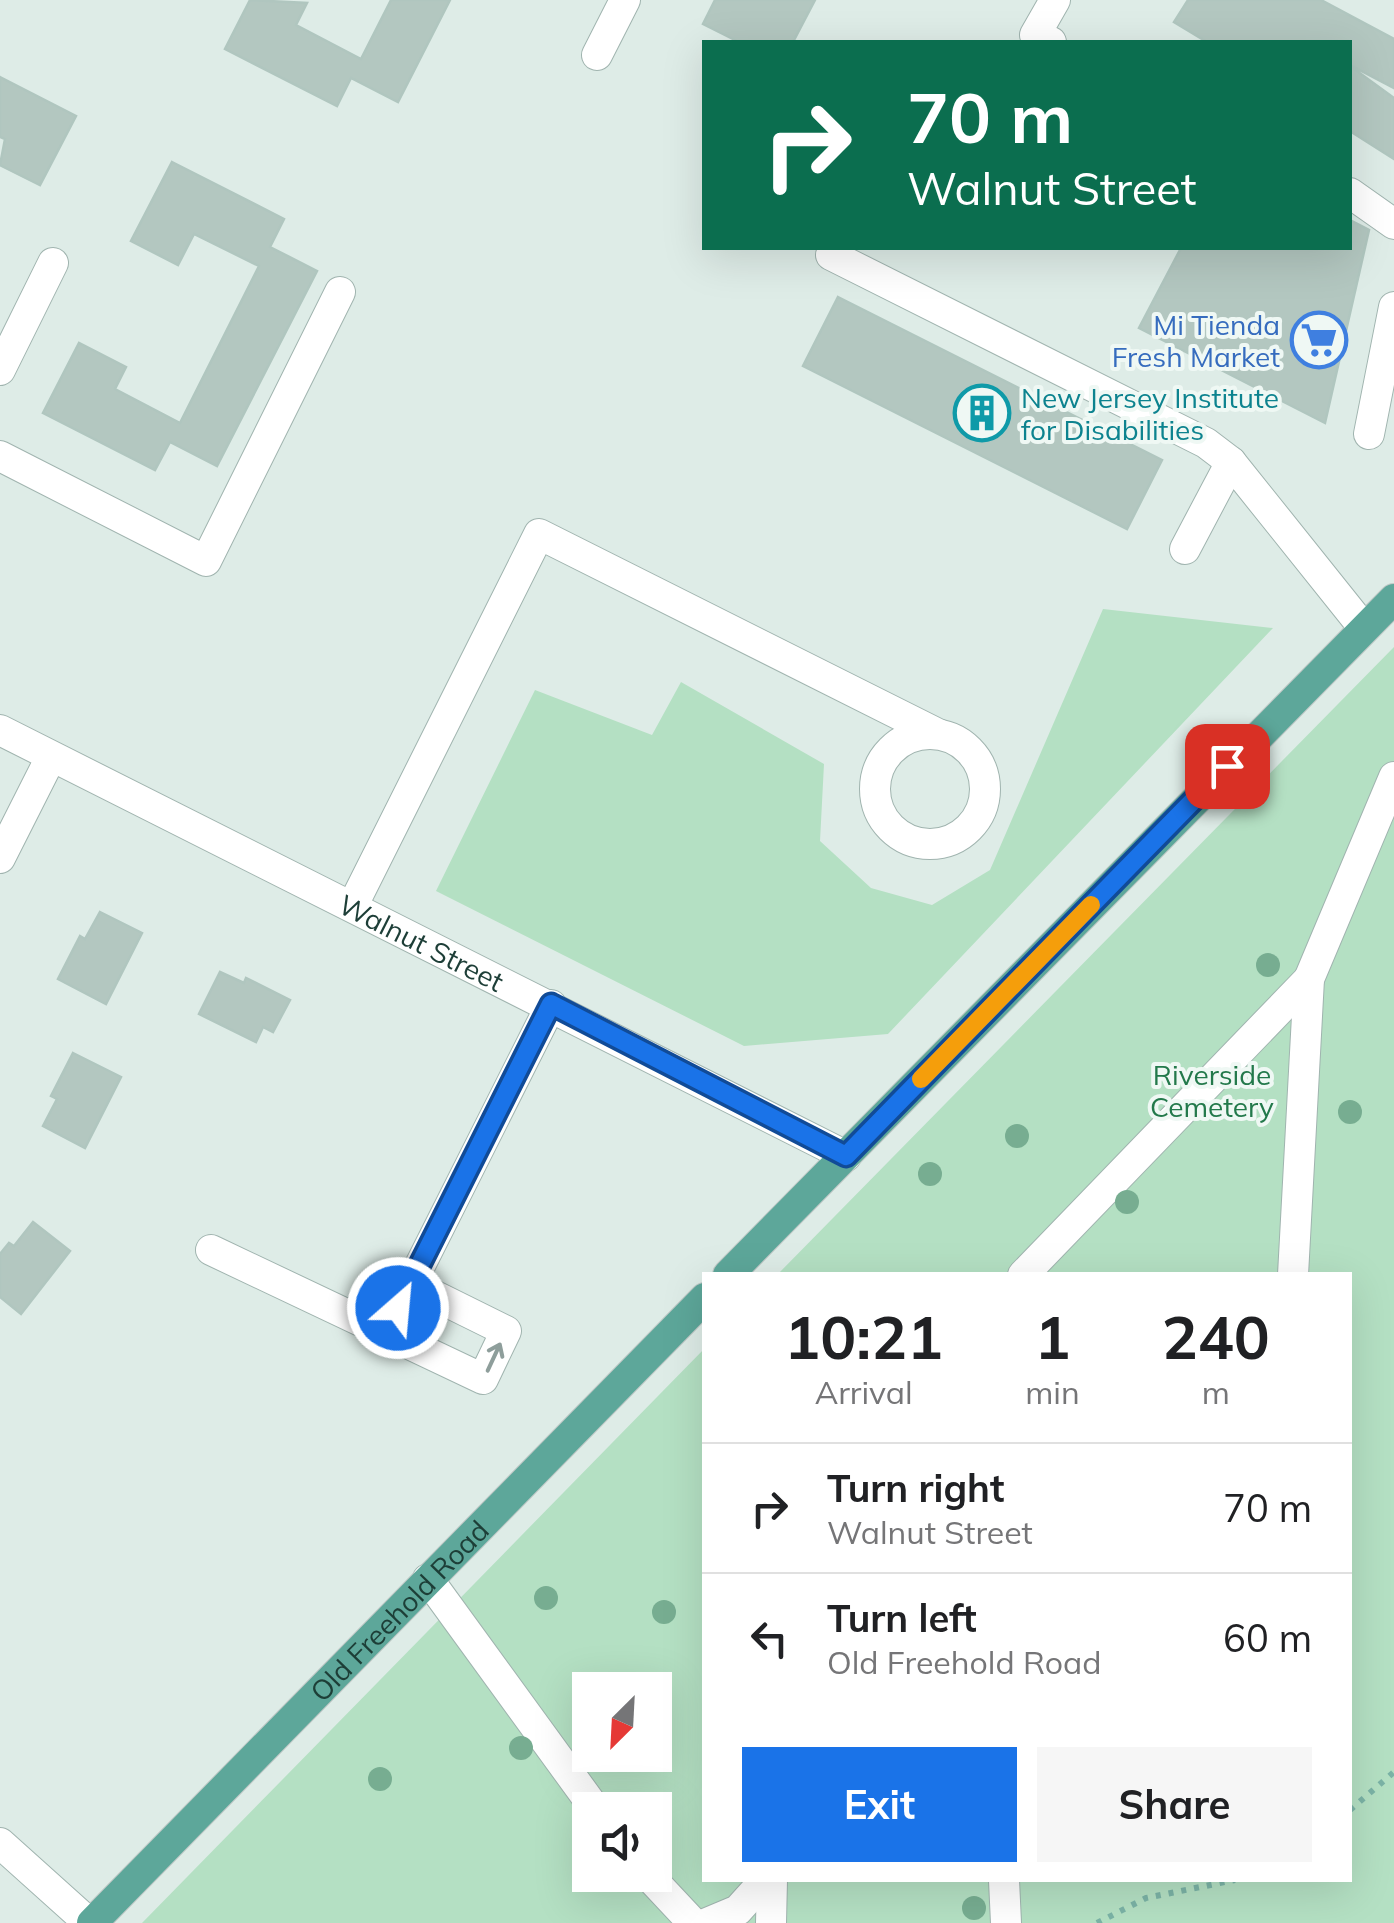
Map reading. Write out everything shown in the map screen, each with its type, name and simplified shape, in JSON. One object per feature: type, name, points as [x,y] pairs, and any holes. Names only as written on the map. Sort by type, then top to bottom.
[{"type":"main road","points":[[731,1272],[1394,599]]},
{"type":"main road","name":"Old Freehold Road","points":[[90,1923],[702,1301]]},
{"type":"street","points":[[598,55],[625,0]]},
{"type":"street","points":[[1043,40],[1035,35],[1055,0]]},
{"type":"street","points":[[1352,194],[1394,224]]},
{"type":"street","points":[[831,255],[1206,443],[1231,462],[1363,627]]},
{"type":"street","points":[[0,370],[53,263]]},
{"type":"street","points":[[0,456],[206,561],[340,292]]},
{"type":"street","points":[[1369,434],[1394,306]]},
{"type":"street","points":[[1186,548],[1231,462]]},
{"type":"street","points":[[353,905],[538,534],[938,734]]},
{"type":"street","name":"Walnut Street","points":[[0,730],[551,1004],[846,1156]]},
{"type":"street","points":[[0,858],[51,757]]},
{"type":"street","points":[[1293,1272],[1309,979],[1394,777]]},
{"type":"street","points":[[1025,1272],[1309,979]]},
{"type":"street","points":[[386,1333],[551,1004]]},
{"type":"street","points":[[211,1250],[483,1379],[506,1331],[411,1284]]},
{"type":"street","points":[[428,1579],[583,1792]]},
{"type":"street","points":[[0,1844],[90,1923]]},
{"type":"street","points":[[708,1923],[738,1910],[766,1882]]},
{"type":"street","points":[[768,1882],[770,1923]]},
{"type":"street","points":[[1004,1882],[1006,1923]]},
{"type":"street","points":[[664,1892],[693,1923]]},
{"type":"path","points":[[1352,1808],[1394,1772]]},
{"type":"path","points":[[1097,1923],[1146,1898],[1224,1882]]},
{"type":"green space","points":[[1103,609],[1273,628],[888,1034],[744,1046],[436,891],[535,690],[652,735],[681,682],[824,764],[820,841],[871,888],[932,905],[990,870]]},
{"type":"green space","name":"Riverside Cemetery","points":[[1394,647],[1394,1923],[142,1923],[702,1351],[702,1882],[1352,1882],[1352,1272],[780,1272]]},
{"type":"building","points":[[250,0],[307,3],[296,25],[361,59],[391,0],[450,0],[398,102],[351,78],[337,106],[225,49]]},
{"type":"building","points":[[715,0],[815,0],[794,40],[735,40],[703,24]]},
{"type":"building","points":[[1188,0],[1321,0],[1394,39],[1394,88],[1352,66],[1352,40],[1204,40],[1174,22]]},
{"type":"building","points":[[1352,67],[1394,98],[1394,159],[1352,132]]},
{"type":"building","points":[[0,77],[76,116],[40,185],[0,165],[5,139],[0,137]]},
{"type":"building","points":[[172,162],[284,219],[270,247],[317,271],[217,466],[170,442],[155,470],[43,413],[79,343],[126,367],[115,389],[180,423],[259,266],[194,234],[178,265],[131,241]]},
{"type":"building","points":[[1352,221],[1369,230],[1325,423],[1139,328],[1180,250],[1352,250]]},
{"type":"building","name":"New Jersey Institute for Disabilities","points":[[838,297],[1162,460],[1127,529],[803,366]]},
{"type":"building","points":[[100,912],[142,933],[106,1004],[58,979],[80,936],[85,939]]},
{"type":"building","points":[[220,972],[244,983],[246,978],[290,1000],[273,1032],[263,1027],[256,1042],[199,1014]]},
{"type":"building","points":[[73,1053],[121,1077],[85,1148],[43,1126],[57,1099],[51,1096]]},
{"type":"building","points":[[33,1222],[70,1251],[21,1314],[0,1297],[0,1254],[9,1243],[14,1246]]},
{"type":"slow traffic","points":[[921,1079],[1091,905]]},
{"type":"place","name":"Mi Tienda Fresh Market","points":[[1319,340]]},
{"type":"place","name":"New Jersey Institute for Disabilities","points":[[982,413]]},
{"type":"route","points":[[398,1308],[551,1004],[846,1156],[1227,766]]}]
